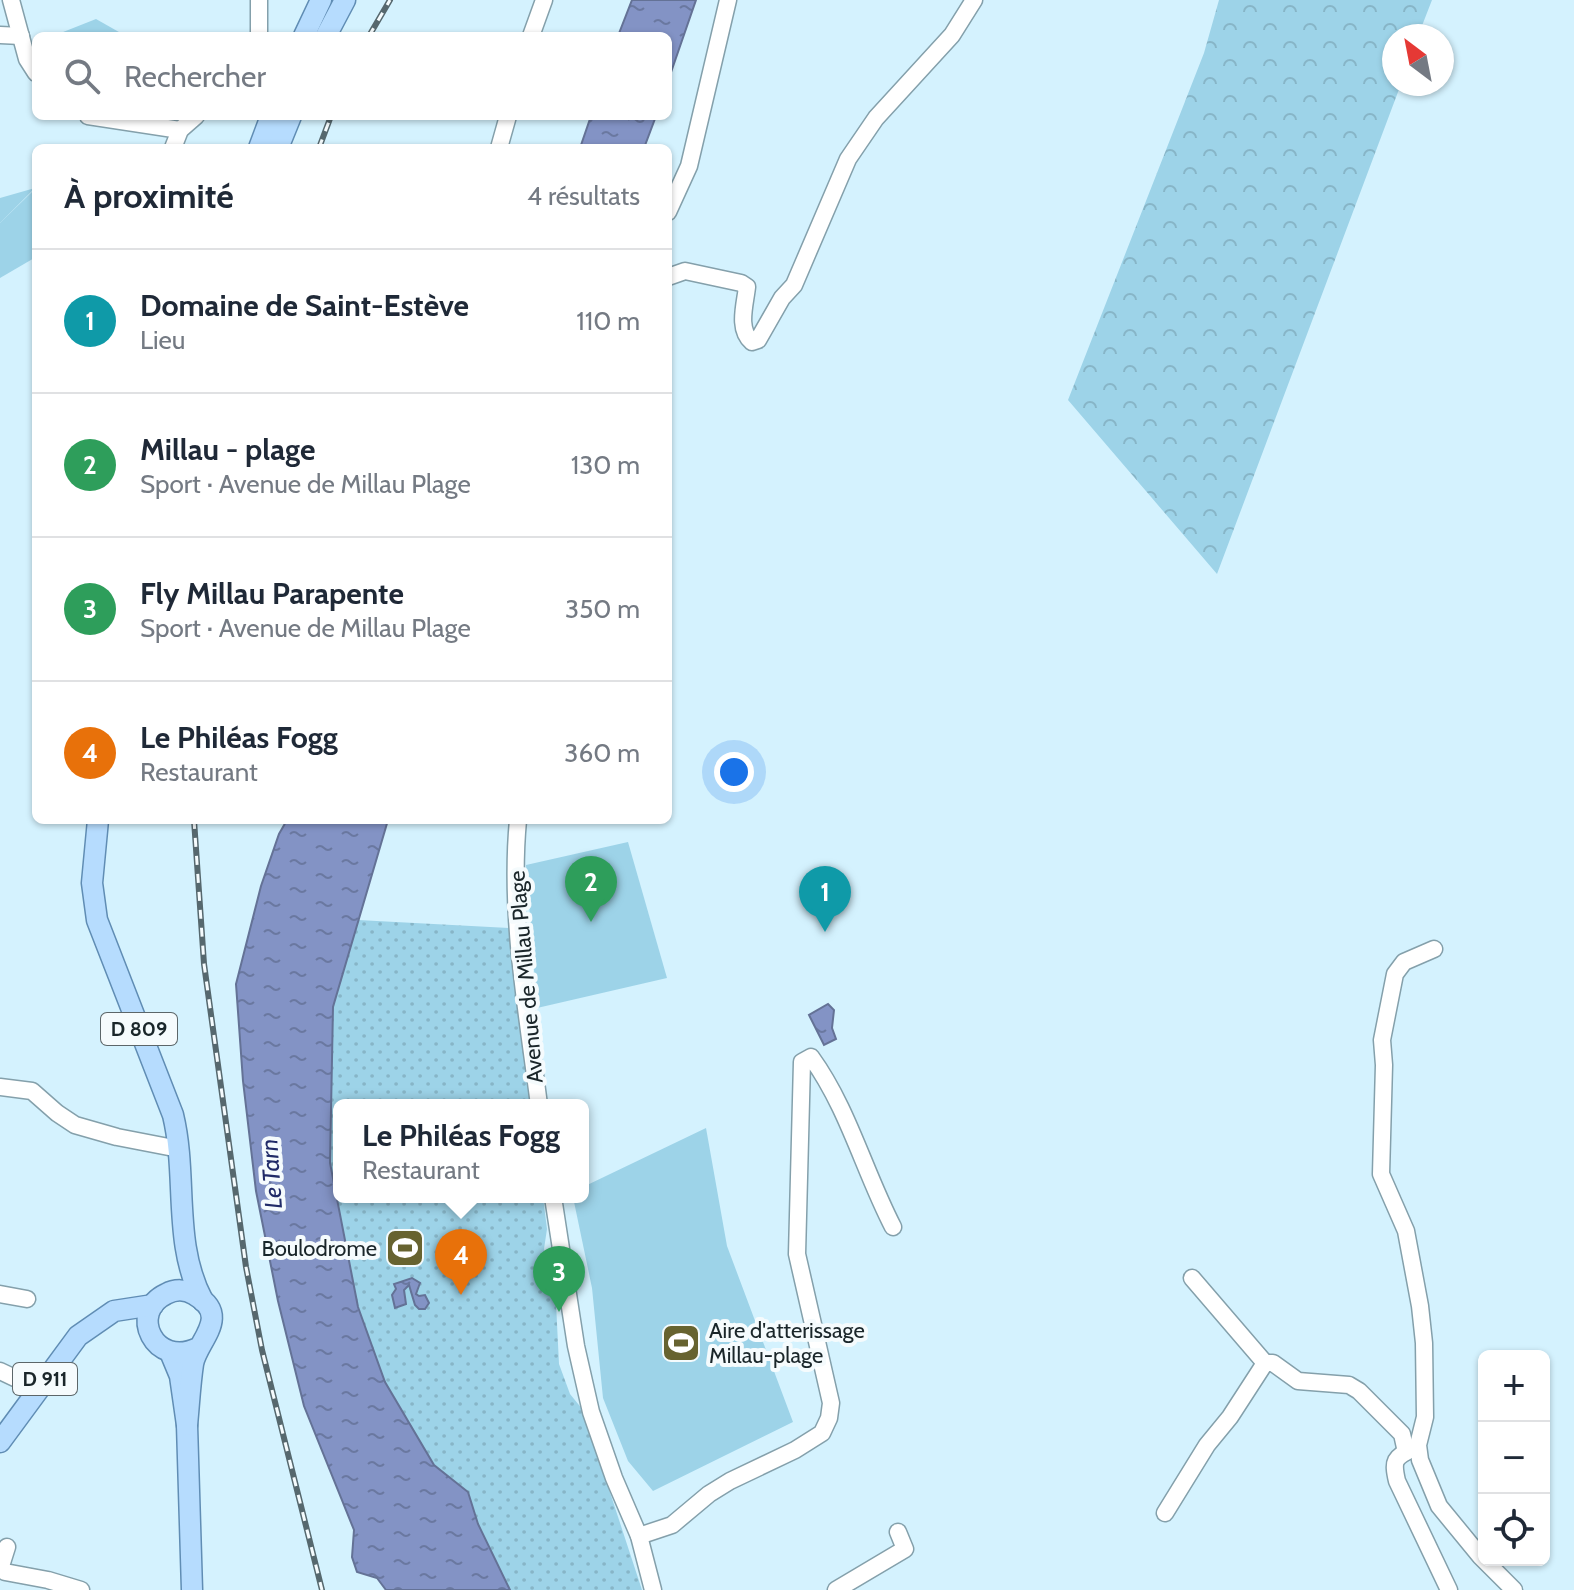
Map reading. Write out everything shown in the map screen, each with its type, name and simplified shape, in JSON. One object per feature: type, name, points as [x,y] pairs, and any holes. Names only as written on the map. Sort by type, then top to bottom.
[{"type":"main road","points":[[306,32],[321,0]]},
{"type":"main road","points":[[328,32],[345,0]]},
{"type":"main road","points":[[260,144],[270,120]]},
{"type":"main road","points":[[280,144],[289,120]]},
{"type":"main road","name":"D 809","points":[[98,824],[92,883],[97,920],[173,1115],[179,1149],[183,1239],[192,1276],[203,1301]]},
{"type":"main road","name":"D 809","points":[[159,1299],[178,1271],[183,1239]]},
{"type":"main road","points":[[187,1425],[192,1369],[198,1348],[211,1326],[210,1312],[203,1301],[187,1291],[159,1299],[148,1317],[149,1330],[156,1344],[181,1354],[198,1348]]},
{"type":"main road","name":"D 911","points":[[0,1442],[72,1343],[114,1311],[159,1299]]},
{"type":"main road","points":[[96,1323],[126,1320],[149,1330]]},
{"type":"main road","points":[[170,1352],[180,1376],[187,1425],[192,1590]]},
{"type":"street","points":[[11,0],[27,59],[32,67]]},
{"type":"street","points":[[259,0],[259,32]]},
{"type":"street","points":[[532,32],[544,0]]},
{"type":"street","points":[[672,203],[689,166],[728,0]]},
{"type":"street","points":[[672,276],[685,271],[747,287],[743,325],[747,338],[752,342],[758,340],[782,298],[794,285],[848,159],[876,118],[952,35],[974,0]]},
{"type":"street","points":[[0,35],[21,36]]},
{"type":"street","points":[[114,120],[180,130]]},
{"type":"street","points":[[175,144],[180,130],[191,120]]},
{"type":"street","points":[[500,144],[507,120]]},
{"type":"street","name":"Avenue de Millau Plage","points":[[518,824],[515,849],[518,932],[538,1099]]},
{"type":"street","points":[[1434,949],[1404,962],[1395,974],[1382,1040],[1381,1174],[1406,1231],[1424,1343],[1425,1417],[1412,1449],[1398,1456],[1395,1462],[1397,1481],[1449,1590]]},
{"type":"street","points":[[639,1536],[672,1525],[730,1481],[795,1450],[822,1433],[829,1418],[831,1403],[797,1254],[802,1062],[811,1057],[831,1084],[877,1197],[893,1227]]},
{"type":"street","points":[[0,1087],[32,1091],[75,1125],[179,1149]]},
{"type":"street","points":[[554,1203],[576,1346],[591,1412],[639,1536],[653,1590]]},
{"type":"street","points":[[1192,1278],[1265,1363],[1273,1363],[1298,1381],[1349,1385],[1359,1391],[1402,1434],[1420,1460],[1439,1506],[1480,1556],[1514,1590]]},
{"type":"street","points":[[0,1294],[27,1299]]},
{"type":"street","points":[[1165,1513],[1207,1445],[1230,1417],[1265,1363]]},
{"type":"street","points":[[0,1371],[38,1389]]},
{"type":"street","points":[[836,1590],[905,1549],[898,1532]]},
{"type":"street","points":[[7,1547],[1,1566],[5,1572],[81,1590]]},
{"type":"green space","points":[[1219,0],[1432,0],[1423,24],[1382,24],[1382,96],[1396,96],[1217,574],[1068,400],[1204,53]]},
{"type":"green space","points":[[96,19],[119,32],[63,32]]},
{"type":"green space","points":[[32,189],[0,223],[0,198]]},
{"type":"green space","points":[[32,192],[32,259],[0,278],[0,223]]},
{"type":"green space","points":[[628,842],[667,978],[537,1008],[526,865]]},
{"type":"green space","points":[[358,920],[509,928],[529,1099],[333,1099],[333,1178],[330,1163],[333,1007]]},
{"type":"green space","name":"Aire d'atterissage Millau-plage","points":[[706,1128],[727,1246],[793,1422],[653,1491],[628,1461],[603,1398],[592,1288],[574,1203],[589,1203],[589,1184]]},
{"type":"green space","points":[[338,1203],[544,1203],[547,1229],[544,1249],[556,1303],[559,1364],[570,1394],[583,1410],[642,1590],[510,1590],[478,1524],[468,1493],[434,1465],[385,1382],[358,1307]]},
{"type":"water","points":[[632,0],[696,0],[672,69],[672,32],[620,32]]},
{"type":"water","points":[[590,120],[654,120],[646,144],[581,144]]},
{"type":"water","name":"Le Tarn","points":[[285,824],[387,824],[333,1007],[330,1163],[333,1203],[338,1203],[358,1307],[385,1382],[434,1465],[468,1492],[478,1524],[510,1590],[386,1590],[377,1578],[357,1572],[352,1557],[354,1530],[304,1406],[278,1301],[256,1191],[236,984],[261,886]]},
{"type":"water","points":[[828,1004],[834,1010],[832,1028],[836,1039],[824,1045],[809,1015]]},
{"type":"water","points":[[412,1278],[420,1283],[416,1294],[425,1295],[429,1303],[425,1309],[419,1309],[409,1285],[404,1290],[406,1304],[395,1308],[392,1295],[396,1289],[394,1284]]},
{"type":"railway","points":[[371,32],[390,0]]},
{"type":"railway","points":[[320,144],[330,120]]},
{"type":"railway","points":[[194,824],[204,964],[246,1267],[262,1350],[322,1590]]},
{"type":"place","name":"Millau - plage","points":[[591,922]]},
{"type":"place","name":"Domaine de Saint-Estève","points":[[825,932]]},
{"type":"place","name":"Boulodrome","points":[[405,1248]]},
{"type":"place","name":"Le Philéas Fogg","points":[[461,1295]]},
{"type":"place","name":"Fly Millau Parapente","points":[[559,1312]]},
{"type":"place","name":"Aire d'atterissage Millau-plage","points":[[681,1343]]}]
